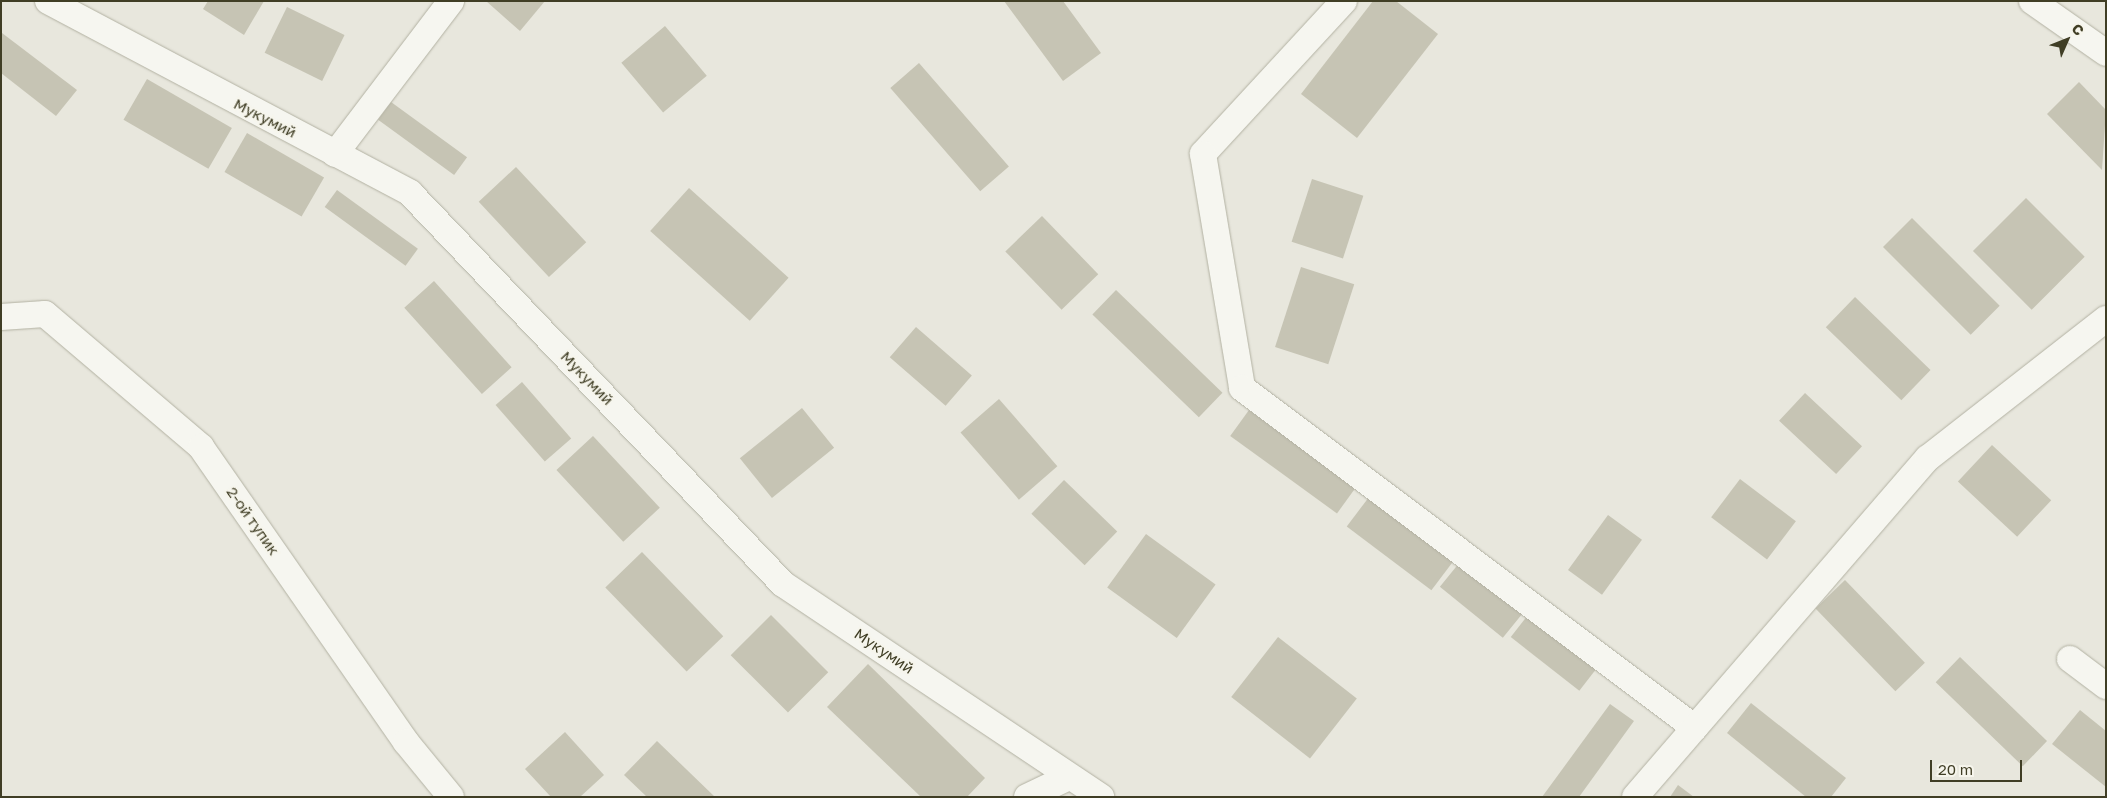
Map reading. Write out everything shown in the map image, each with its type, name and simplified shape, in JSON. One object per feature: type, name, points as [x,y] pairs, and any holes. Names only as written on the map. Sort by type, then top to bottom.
[{"type":"street","name":"Мукумий","points":[[48,1],[410,193],[783,584],[1101,797]]},
{"type":"street","points":[[335,154],[451,1]]},
{"type":"street","points":[[1344,1],[1203,154],[1242,388],[1695,728]]},
{"type":"street","points":[[2032,1],[2106,53]]},
{"type":"street","name":"2-ой тупик","points":[[1,317],[45,314],[201,447],[406,742],[451,797]]},
{"type":"street","points":[[1635,797],[1928,458],[2106,319]]},
{"type":"street","points":[[2070,659],[2106,686]]},
{"type":"street","points":[[1027,797],[1069,776]]},
{"type":"building","points":[[208,1],[264,1],[244,35],[203,9]]},
{"type":"building","points":[[486,1],[545,1],[520,31]]},
{"type":"building","points":[[1004,1],[1063,1],[1101,53],[1063,81]]},
{"type":"building","points":[[1373,1],[1396,1],[1438,34],[1357,138],[1301,94]]},
{"type":"building","points":[[287,7],[345,35],[322,81],[265,53]]},
{"type":"building","points":[[665,26],[707,76],[663,112],[621,63]]},
{"type":"building","points":[[2,33],[77,90],[56,116],[1,73]]},
{"type":"building","points":[[919,63],[1009,166],[980,191],[890,88]]},
{"type":"building","points":[[147,79],[232,128],[208,169],[124,120]]},
{"type":"building","points":[[2079,82],[2106,110],[2102,170],[2047,114]]},
{"type":"building","points":[[391,102],[467,157],[454,175],[378,120]]},
{"type":"building","points":[[247,133],[324,178],[302,216],[224,172]]},
{"type":"building","points":[[516,167],[586,242],[549,277],[479,202]]},
{"type":"building","points":[[1312,179],[1363,196],[1343,258],[1292,242]]},
{"type":"building","points":[[689,188],[789,278],[750,321],[650,231]]},
{"type":"building","points":[[337,190],[418,249],[406,266],[325,207]]},
{"type":"building","points":[[2026,198],[2085,257],[2032,310],[1973,251]]},
{"type":"building","points":[[1042,216],[1098,274],[1062,310],[1005,251]]},
{"type":"building","points":[[1912,218],[2000,306],[1971,335],[1883,247]]},
{"type":"building","points":[[1301,267],[1354,284],[1328,364],[1275,347]]},
{"type":"building","points":[[434,281],[512,367],[482,394],[404,308]]},
{"type":"building","points":[[1116,290],[1222,393],[1199,417],[1092,314]]},
{"type":"building","points":[[1855,297],[1931,370],[1901,400],[1826,327]]},
{"type":"building","points":[[916,327],[972,376],[946,406],[890,357]]},
{"type":"building","points":[[522,382],[571,439],[545,462],[496,405]]},
{"type":"building","points":[[1805,393],[1862,446],[1836,474],[1779,421]]},
{"type":"building","points":[[999,399],[1057,466],[1019,500],[961,432]]},
{"type":"building","points":[[802,408],[834,448],[772,498],[740,458]]},
{"type":"building","points":[[1249,410],[1356,488],[1337,513],[1230,436]]},
{"type":"building","points":[[593,436],[660,508],[623,542],[556,470]]},
{"type":"building","points":[[1992,445],[2051,500],[2017,537],[1958,482]]},
{"type":"building","points":[[1740,479],[1796,521],[1767,559],[1711,517]]},
{"type":"building","points":[[1064,480],[1117,531],[1085,565],[1031,514]]},
{"type":"building","points":[[1369,497],[1454,561],[1431,590],[1347,527]]},
{"type":"building","points":[[1608,515],[1642,540],[1602,595],[1568,570]]},
{"type":"building","points":[[1146,534],[1216,585],[1177,638],[1107,587]]},
{"type":"building","points":[[642,552],[723,636],[687,672],[605,587]]},
{"type":"building","points":[[1460,562],[1523,613],[1503,638],[1440,587]]},
{"type":"building","points":[[1845,580],[1925,663],[1895,691],[1816,608]]},
{"type":"building","points":[[771,615],[828,672],[788,713],[731,655]]},
{"type":"building","points":[[1528,615],[1597,669],[1579,691],[1511,637]]},
{"type":"building","points":[[1278,637],[1357,699],[1310,758],[1231,697]]},
{"type":"building","points":[[1960,657],[2047,741],[2023,766],[1936,682]]},
{"type":"building","points":[[868,664],[985,778],[967,797],[921,797],[827,707]]},
{"type":"building","points":[[1751,703],[1846,778],[1831,797],[1806,797],[1727,733]]},
{"type":"building","points":[[1610,704],[1634,721],[1579,797],[1542,797]]},
{"type":"building","points":[[2080,710],[2106,731],[2106,787],[2052,744]]},
{"type":"building","points":[[565,732],[604,775],[580,797],[551,797],[525,769]]},
{"type":"building","points":[[657,741],[715,797],[647,797],[624,775]]},
{"type":"building","points":[[1678,785],[1694,797],[1670,797]]}]
